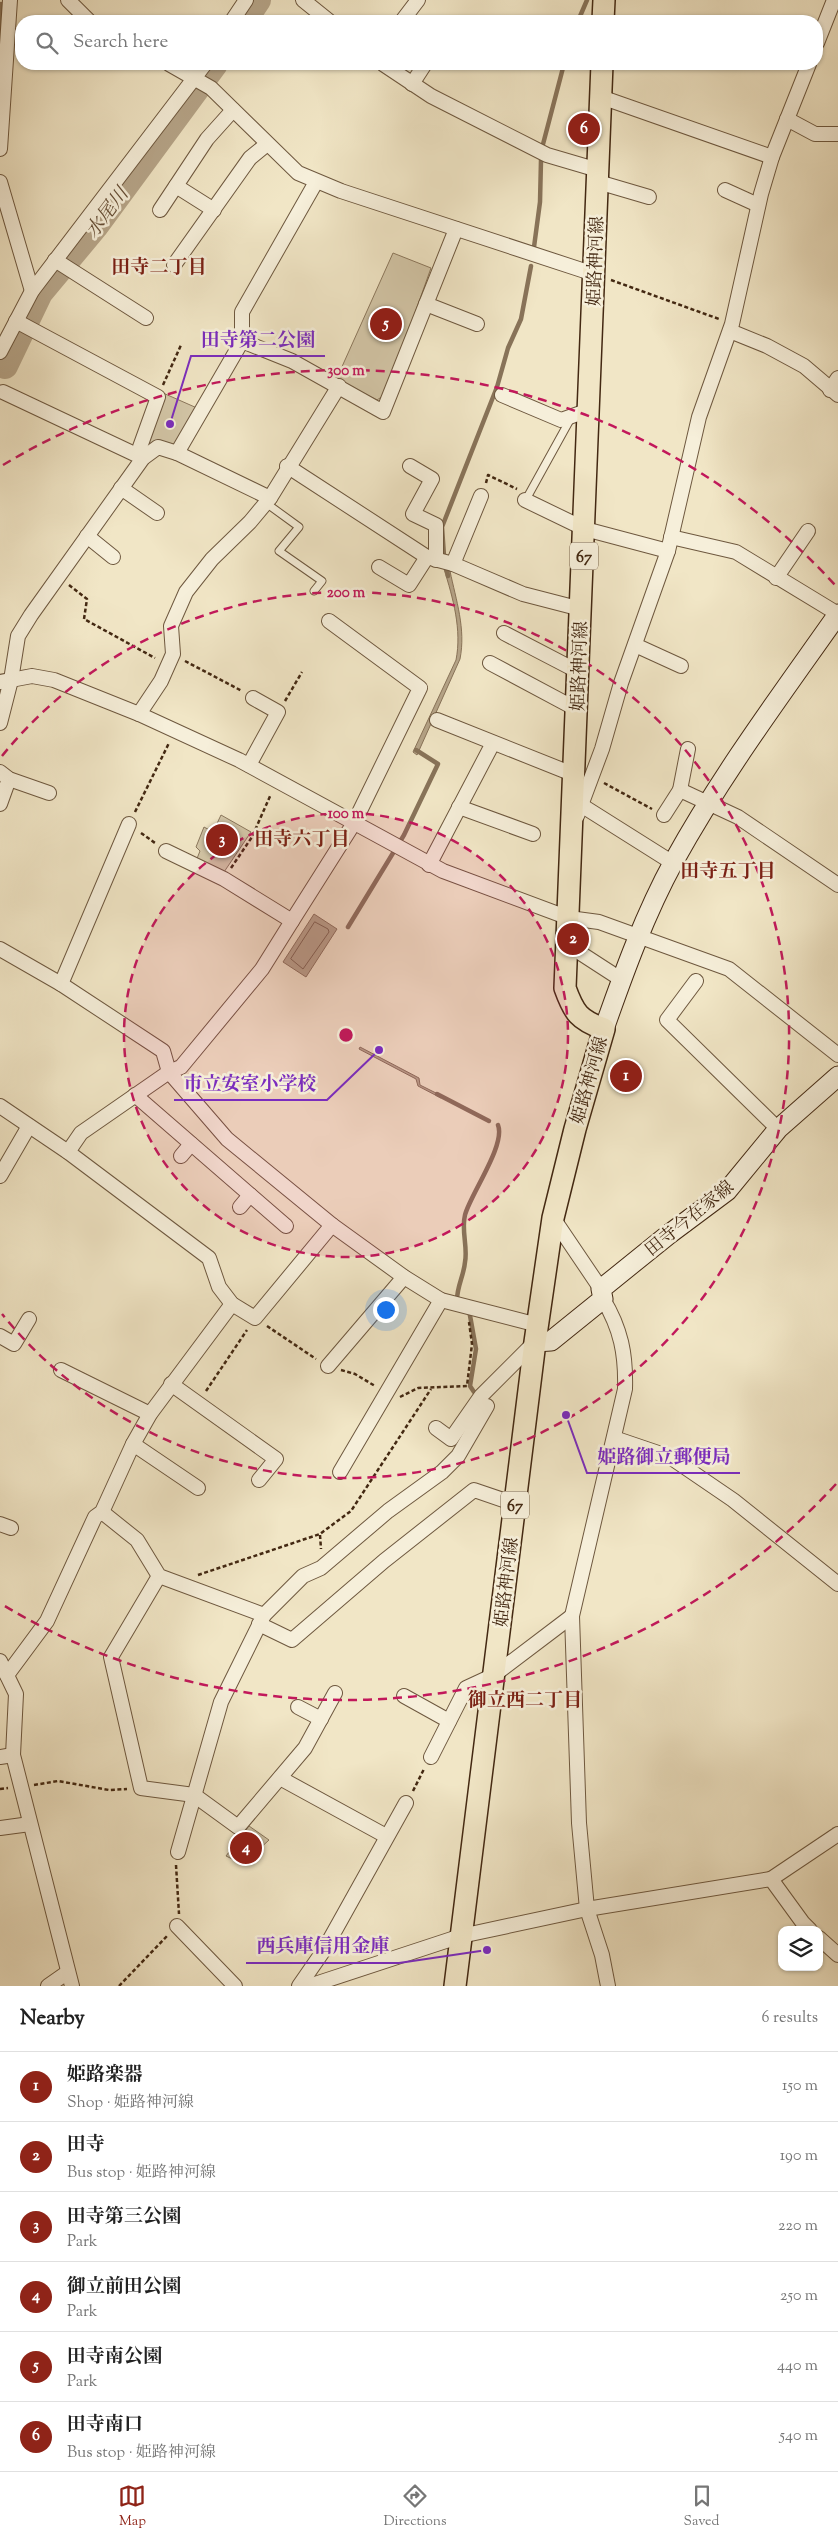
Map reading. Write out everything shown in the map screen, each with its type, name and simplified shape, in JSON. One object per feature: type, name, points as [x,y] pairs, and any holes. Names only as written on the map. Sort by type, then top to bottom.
[{"type":"main road","points":[[603,15],[604,0]]},
{"type":"main road","name":"姫路神河線","points":[[455,1986],[537,1333],[554,1218],[575,1129],[604,1029],[585,1022],[576,1013],[566,988],[573,825],[584,776],[578,710],[585,529],[580,413],[594,274],[602,70]]},
{"type":"street","points":[[0,148],[10,0]]},
{"type":"street","points":[[68,0],[83,15]]},
{"type":"street","points":[[236,15],[246,0]]},
{"type":"street","points":[[303,0],[322,15]]},
{"type":"street","points":[[407,15],[418,0]]},
{"type":"street","points":[[823,28],[834,0]]},
{"type":"street","points":[[181,70],[211,88],[298,173],[316,182],[594,274]]},
{"type":"street","points":[[0,352],[22,324],[32,290],[202,70]]},
{"type":"street","points":[[392,70],[431,96],[543,153],[650,197]]},
{"type":"street","points":[[412,84],[421,70]]},
{"type":"street","points":[[573,825],[581,805],[584,776],[635,645],[669,544],[699,417],[731,328],[758,205],[772,157],[807,70]]},
{"type":"street","points":[[601,98],[772,157]]},
{"type":"street","points":[[160,210],[207,139],[232,110]]},
{"type":"street","points":[[787,119],[816,134],[838,134]]},
{"type":"street","points":[[174,265],[250,158],[267,144]]},
{"type":"street","points":[[0,182],[32,290]]},
{"type":"street","points":[[177,453],[242,341],[242,312],[316,182]]},
{"type":"street","points":[[176,186],[214,210]]},
{"type":"street","points":[[725,190],[758,205]]},
{"type":"street","points":[[242,341],[292,361],[383,412],[456,229]]},
{"type":"street","points":[[55,260],[146,318]]},
{"type":"street","points":[[426,304],[476,324]]},
{"type":"street","points":[[22,324],[158,397],[140,447],[143,458]]},
{"type":"street","points":[[731,328],[804,366],[834,392],[838,378]]},
{"type":"street","points":[[139,714],[161,681],[170,659],[171,626],[186,592],[212,559],[250,522],[268,500],[287,466],[339,386]]},
{"type":"street","points":[[1,392],[143,458]]},
{"type":"street","points":[[502,395],[561,420],[580,413]]},
{"type":"street","points":[[0,723],[6,681],[18,636],[57,576],[143,458],[158,447],[177,453],[268,500]]},
{"type":"street","points":[[287,466],[432,558],[453,564],[523,594],[581,609]]},
{"type":"street","points":[[379,567],[409,585],[432,558],[436,525],[413,514],[432,479],[410,466]]},
{"type":"street","points":[[121,488],[157,513]]},
{"type":"street","points":[[453,564],[481,496]]},
{"type":"street","points":[[527,497],[585,529],[669,544],[736,552],[838,614],[737,756],[707,803],[674,862],[639,937],[604,1029]]},
{"type":"street","points":[[776,578],[808,532]]},
{"type":"street","points":[[86,536],[113,557]]},
{"type":"street","points":[[68,1152],[82,1134],[135,1095],[169,1072],[181,1067],[250,984],[354,823],[420,688],[329,621]]},
{"type":"street","points":[[504,633],[579,672]]},
{"type":"street","points":[[635,645],[680,666]]},
{"type":"street","points":[[490,663],[578,710]]},
{"type":"street","points":[[6,681],[32,676],[54,680],[139,714],[249,765],[430,865],[569,918],[599,922],[729,969],[838,1055]]},
{"type":"street","points":[[249,765],[278,712],[253,698]]},
{"type":"street","points":[[437,720],[584,776]]},
{"type":"street","points":[[430,865],[493,742]]},
{"type":"street","points":[[664,815],[680,790],[688,749]]},
{"type":"street","points":[[0,804],[4,775],[48,793]]},
{"type":"street","points":[[680,790],[738,818],[838,884]]},
{"type":"street","points":[[581,805],[674,862]]},
{"type":"street","points":[[460,808],[534,834]]},
{"type":"street","points":[[61,984],[129,824]]},
{"type":"street","points":[[166,851],[224,879],[292,921]]},
{"type":"street","points":[[568,945],[622,980]]},
{"type":"street","points":[[0,949],[61,984],[163,1051],[169,1072],[227,1140],[332,1225],[404,1277],[441,1300],[465,1306],[537,1333],[481,1396],[452,1439],[436,1428]]},
{"type":"street","points":[[696,981],[667,1020],[778,1129]]},
{"type":"street","name":"田寺今在家線","points":[[537,1333],[551,1341],[668,1235],[727,1191],[778,1129],[838,1076]]},
{"type":"street","points":[[135,1095],[286,1226]]},
{"type":"street","points":[[0,1106],[68,1152],[210,1258],[219,1288],[232,1304],[255,1318],[332,1225]]},
{"type":"street","points":[[0,1176],[28,1126]]},
{"type":"street","points":[[181,1156],[191,1144]]},
{"type":"street","points":[[240,1207],[250,1195]]},
{"type":"street","points":[[554,1218],[602,1294],[621,1337],[626,1362],[625,1388],[572,1616],[579,1823],[587,1909],[602,1956],[608,1986]]},
{"type":"street","points":[[328,1366],[404,1277]]},
{"type":"street","points":[[340,1472],[441,1300]]},
{"type":"street","points":[[7,1675],[47,1621],[95,1517],[102,1512],[133,1444],[150,1414],[232,1304]]},
{"type":"street","points":[[0,1336],[14,1344],[29,1319]]},
{"type":"street","points":[[61,1370],[150,1414]]},
{"type":"street","points":[[171,1384],[276,1459],[259,1480]]},
{"type":"street","points":[[178,1852],[221,1702],[261,1620],[303,1576],[322,1568],[388,1511],[442,1472],[458,1456],[487,1406]]},
{"type":"street","points":[[614,1438],[670,1457],[733,1500],[838,1584]]},
{"type":"street","points":[[133,1444],[198,1488]]},
{"type":"street","points":[[102,1512],[137,1540],[159,1576],[261,1620],[292,1640],[384,1561],[474,1490],[516,1504]]},
{"type":"street","points":[[159,1576],[111,1657],[141,1788],[194,1795],[238,1827],[305,1748],[336,1694]]},
{"type":"street","points":[[431,1757],[466,1688],[494,1675],[572,1616]]},
{"type":"street","points":[[0,1661],[16,1694],[6,1756],[21,1786],[72,1986]]},
{"type":"street","points":[[404,1696],[449,1721]]},
{"type":"street","points":[[298,1708],[321,1720]]},
{"type":"street","points":[[280,1778],[386,1836]]},
{"type":"street","points":[[299,1986],[324,1950],[406,1803]]},
{"type":"street","points":[[0,1828],[30,1824]]},
{"type":"street","points":[[310,1986],[461,1936],[587,1909],[771,1879],[838,1834]]},
{"type":"street","points":[[771,1879],[807,1926]]},
{"type":"street","points":[[177,1926],[235,1986]]},
{"type":"street","points":[[823,1942],[838,1955]]},
{"type":"street","points":[[48,1986],[68,1972]]},
{"type":"lane","points":[[527,497],[580,413]]},
{"type":"lane","points":[[268,500],[299,528],[280,551],[322,581],[314,591]]},
{"type":"path","points":[[594,274],[731,328]]},
{"type":"path","points":[[158,397],[181,346]]},
{"type":"path","points":[[481,496],[488,475],[527,497]]},
{"type":"path","points":[[57,576],[87,599],[84,619],[253,698]]},
{"type":"path","points":[[278,712],[302,672]]},
{"type":"path","points":[[166,851],[129,824],[175,731]]},
{"type":"path","points":[[584,776],[664,815]]},
{"type":"path","points":[[224,879],[252,837],[277,781]]},
{"type":"path","points":[[198,1403],[255,1318],[328,1366],[355,1374],[387,1393],[402,1397],[418,1388],[431,1389],[467,1386],[472,1344],[465,1306]]},
{"type":"path","points":[[176,1583],[320,1534],[351,1511],[431,1389]]},
{"type":"path","points":[[406,1803],[431,1757]]},
{"type":"path","points":[[0,1789],[58,1782],[109,1790],[141,1788]]},
{"type":"shaded area","points":[[393,253],[431,268],[386,394],[377,400],[336,380]]},
{"type":"shaded area","points":[[163,393],[197,408],[176,444],[171,446],[159,440],[146,445]]},
{"type":"shaded area","points":[[221,815],[251,832],[222,875],[196,861],[200,851],[196,847],[204,827],[213,832]]},
{"type":"shaded area","points":[[249,1826],[269,1840],[243,1864],[226,1856]]},
{"type":"water","points":[[444,569],[450,571],[460,615],[462,648],[460,659],[417,755],[413,752],[456,660],[458,649],[453,603]]},
{"type":"water","points":[[314,914],[337,929],[306,977],[283,962]]},
{"type":"water","points":[[360,1047],[419,1078],[420,1085],[442,1096],[441,1098],[418,1086],[416,1079],[359,1049]]},
{"type":"waterway","name":"水尾川","points":[[248,15],[258,0]]},
{"type":"waterway","points":[[581,15],[587,0]]},
{"type":"waterway","points":[[0,41],[1,4]]},
{"type":"waterway","name":"水尾川","points":[[5,366],[40,293],[95,227],[211,70]]},
{"type":"waterway","points":[[542,148],[562,70]]},
{"type":"waterway","points":[[534,247],[540,202],[541,160]]},
{"type":"waterway","points":[[448,576],[444,556],[442,527],[497,387],[508,348],[521,319],[531,266]]},
{"type":"waterway","points":[[348,927],[404,835],[438,764],[416,750]]},
{"type":"waterway","points":[[437,1094],[489,1121]]},
{"type":"waterway","points":[[460,1301],[457,1300],[457,1295],[466,1256],[465,1215],[497,1145],[498,1125]]},
{"type":"waterway","points":[[469,1310],[476,1349],[470,1386],[474,1392]]},
{"type":"place","name":"田寺南口","points":[[584,129]]},
{"type":"place","name":"田寺南公園","points":[[386,324]]},
{"type":"place","name":"田寺第二公園","points":[[170,424]]},
{"type":"place","name":"田寺第三公園","points":[[222,840]]},
{"type":"place","name":"田寺","points":[[573,939]]},
{"type":"place","name":"市立安室小学校","points":[[379,1050]]},
{"type":"place","name":"姫路楽器","points":[[626,1076]]},
{"type":"place","name":"姫路御立郵便局","points":[[566,1415]]},
{"type":"place","name":"御立前田公園","points":[[246,1848]]},
{"type":"place","name":"西兵庫信用金庫","points":[[487,1950]]},
{"type":"district","name":"田寺二丁目","points":[[159,266]]},
{"type":"district","name":"田寺六丁目","points":[[302,838]]},
{"type":"district","name":"田寺五丁目","points":[[728,870]]},
{"type":"district","name":"御立西二丁目","points":[[525,1699]]}]
